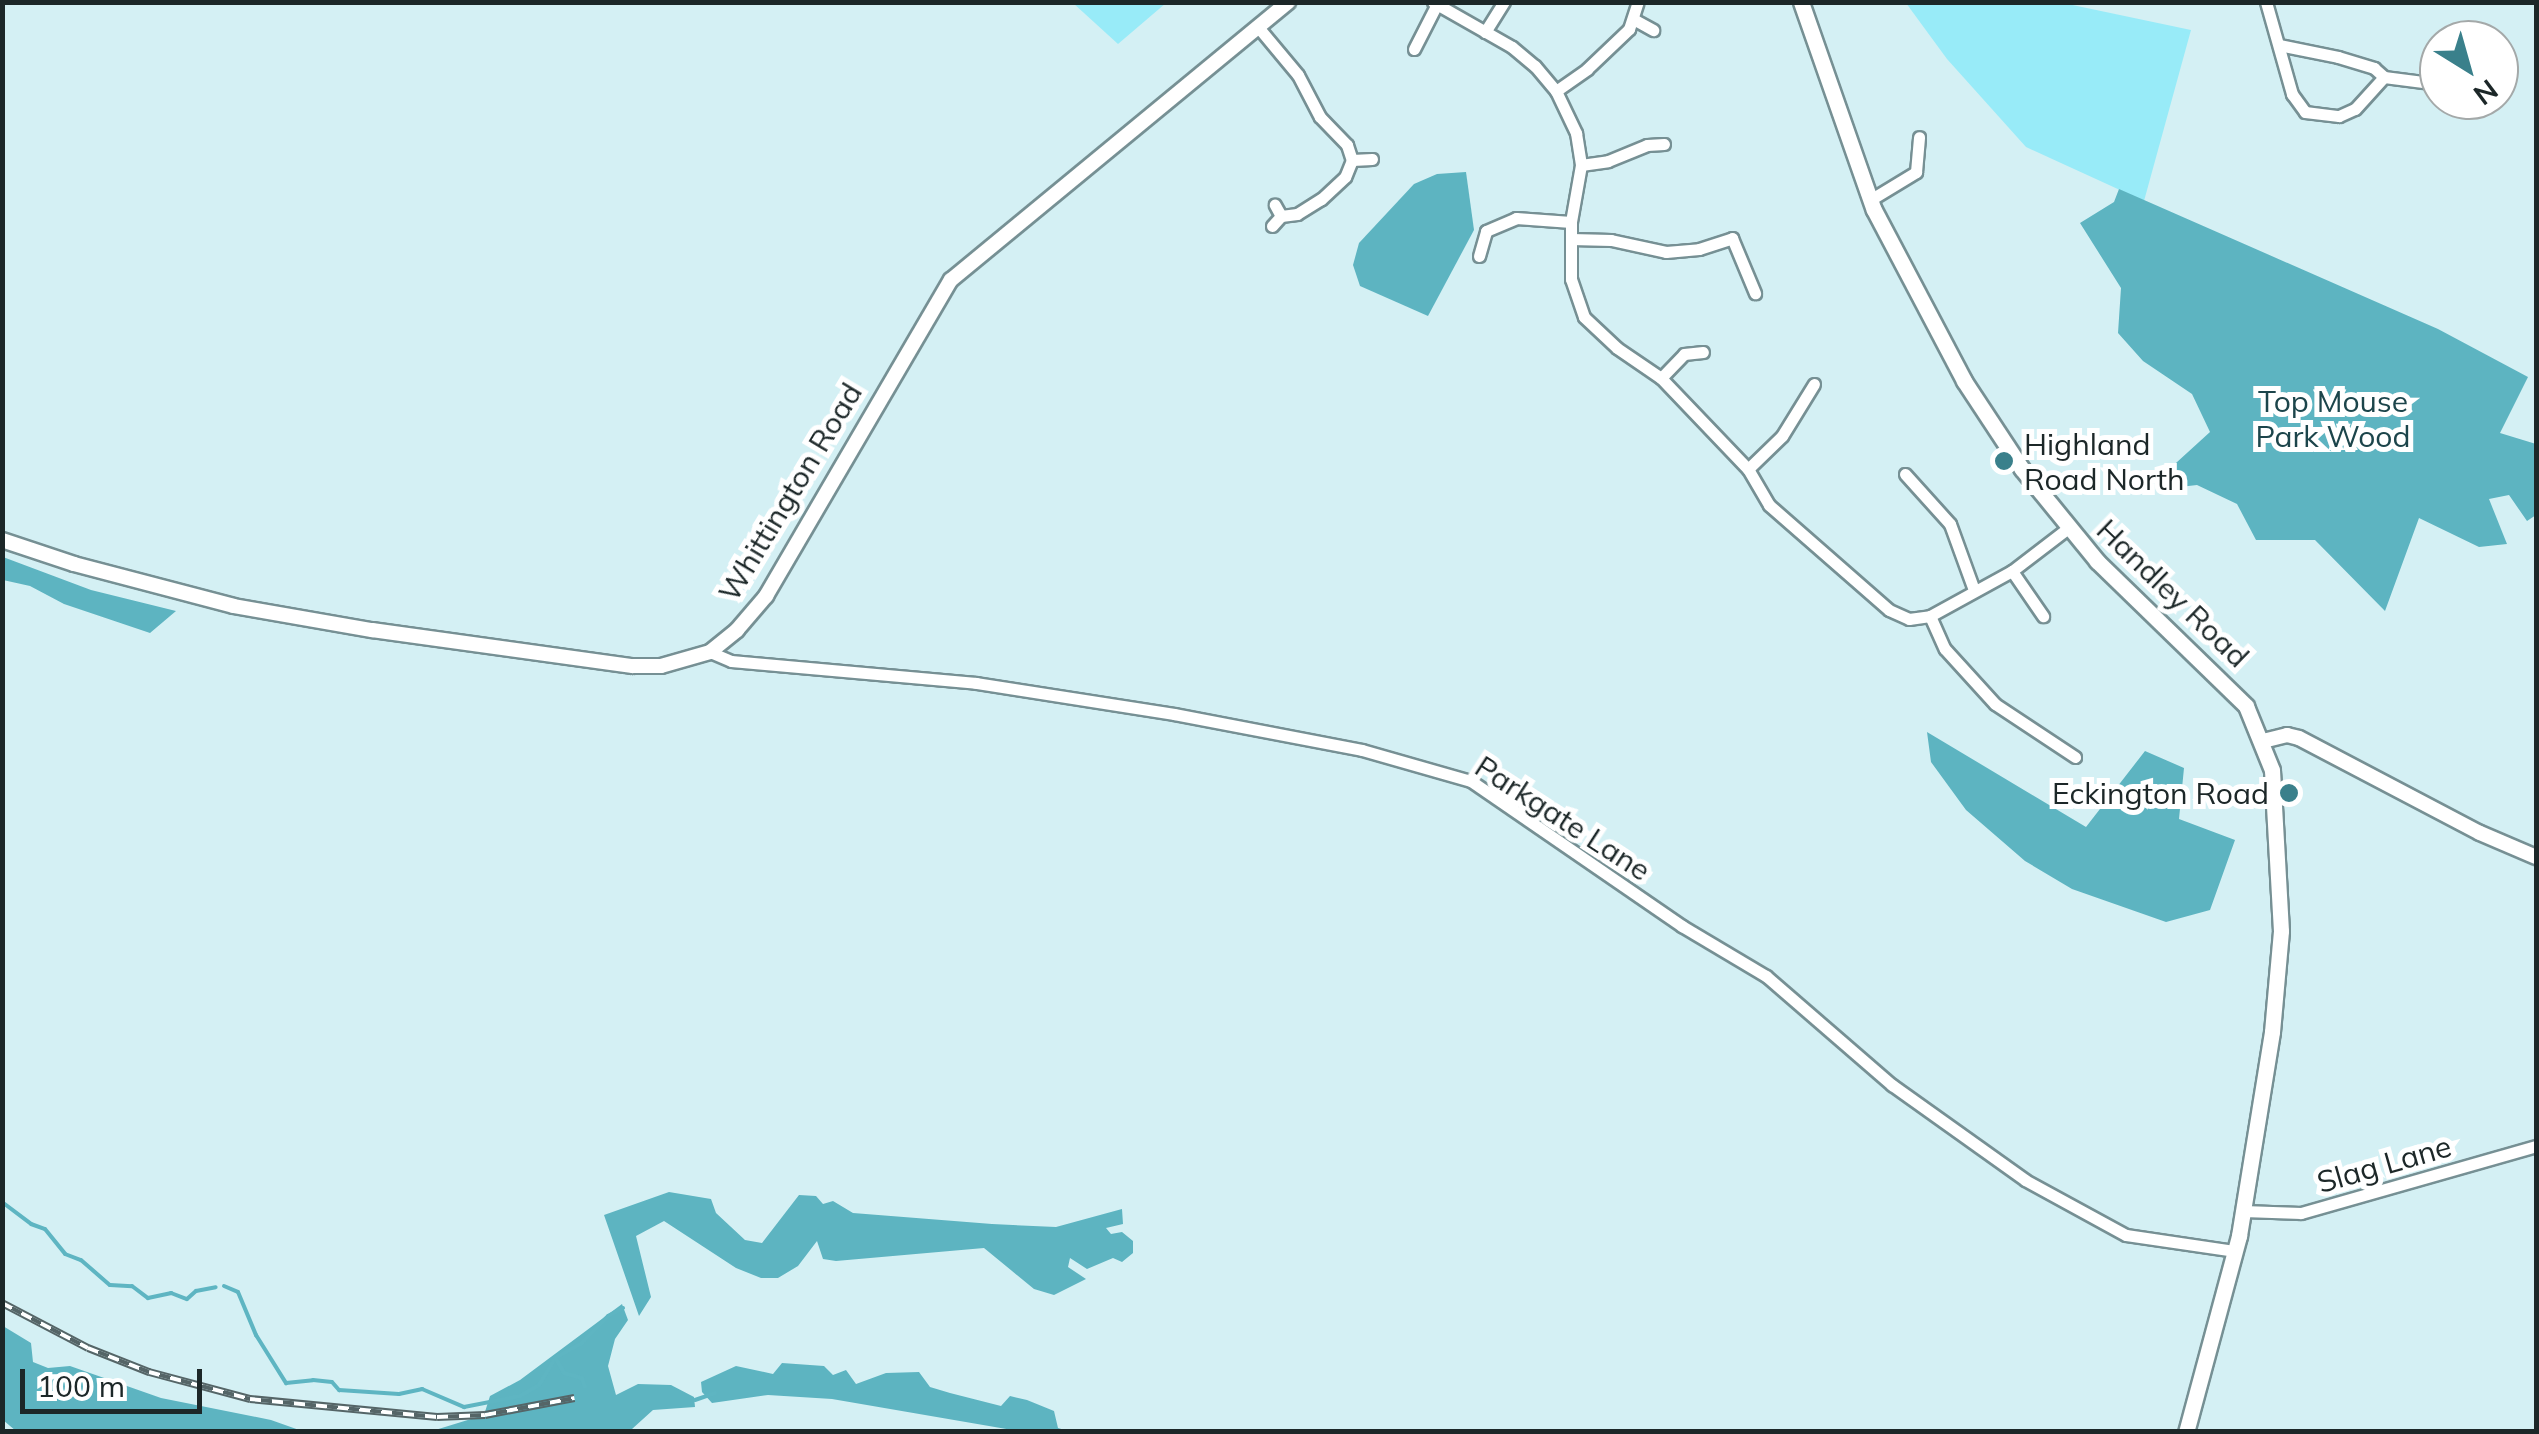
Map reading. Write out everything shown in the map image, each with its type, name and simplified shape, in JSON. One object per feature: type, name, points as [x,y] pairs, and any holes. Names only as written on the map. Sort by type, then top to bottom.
[{"type":"main road","name":"Handley Road","points":[[1801,2],[1870,200],[1909,285],[1964,381],[2068,528],[2164,630],[2233,691],[2255,720],[2263,742]]},
{"type":"main road","points":[[2186,1432],[2243,1210],[2272,1032],[2282,931],[2272,770],[2263,742]]},
{"type":"street","name":"Whittington Road","points":[[2,540],[74,564],[234,606],[372,630],[633,666],[661,666],[710,652],[737,630],[766,596],[951,280],[1288,2]]},
{"type":"street","points":[[1485,32],[1504,2]]},
{"type":"street","points":[[1556,91],[1587,70],[1635,20],[1638,2]]},
{"type":"street","points":[[2266,2],[2292,94],[2305,112],[2339,116],[2355,109],[2384,77]]},
{"type":"street","points":[[1414,49],[1435,3],[1535,66],[1556,91],[1576,133],[1581,165],[1571,222],[1571,279],[1584,317],[1617,348],[1661,378],[1748,469],[1769,505],[1889,610],[1909,619],[1930,616],[2012,571],[2068,528]]},
{"type":"street","points":[[1635,20],[1653,30]]},
{"type":"street","points":[[1258,27],[1298,76],[1320,117],[1347,145],[1352,160],[1344,177],[1309,208],[1278,210],[1272,226]]},
{"type":"street","points":[[2279,45],[2338,57],[2374,68],[2384,77],[2419,81]]},
{"type":"street","points":[[1870,200],[1916,172],[1919,137]]},
{"type":"street","points":[[1581,165],[1608,161],[1647,144],[1664,144]]},
{"type":"street","points":[[1352,160],[1372,159]]},
{"type":"street","points":[[1479,256],[1486,232],[1516,218],[1571,222]]},
{"type":"street","points":[[1571,239],[1610,240],[1666,252],[1699,249],[1732,238],[1755,292]]},
{"type":"street","points":[[1661,378],[1684,354],[1703,352]]},
{"type":"street","points":[[1748,469],[1782,436],[1814,384]]},
{"type":"street","points":[[1905,474],[1950,524],[1974,590]]},
{"type":"street","points":[[2012,571],[2043,616]]},
{"type":"street","points":[[1930,616],[1945,649],[1996,704],[2076,757]]},
{"type":"street","name":"Parkgate Lane","points":[[710,652],[730,661],[976,683],[1174,714],[1362,750],[1471,781],[1682,926],[1766,976],[1892,1085],[2025,1180],[2126,1234],[2234,1250]]},
{"type":"street","points":[[2263,742],[2286,735],[2299,738],[2536,858]]},
{"type":"street","name":"Slag Lane","points":[[2243,1210],[2301,1214],[2536,1146]]},
{"type":"shaded area","points":[[1073,3],[1166,3],[1118,44]]},
{"type":"shaded area","points":[[1906,3],[2063,3],[2191,30],[2144,201],[2026,147],[1947,59]]},
{"type":"green space","points":[[1466,172],[1474,230],[1428,316],[1360,286],[1353,265],[1359,243],[1414,184],[1437,174]]},
{"type":"green space","name":"Top Mouse Park Wood","points":[[2119,189],[2438,329],[2528,377],[2500,433],[2536,444],[2536,515],[2527,521],[2509,495],[2489,499],[2507,544],[2479,547],[2419,518],[2385,611],[2315,540],[2256,540],[2237,504],[2197,485],[2171,488],[2154,483],[2210,432],[2192,394],[2143,361],[2118,333],[2121,288],[2080,223],[2114,202]]},
{"type":"green space","points":[[3,557],[91,590],[176,611],[150,633],[64,604],[30,586],[3,580]]},
{"type":"green space","points":[[1927,732],[2086,827],[2145,751],[2184,768],[2179,819],[2235,840],[2210,910],[2166,922],[2072,889],[2025,861],[1966,810],[1931,762]]},
{"type":"green space","points":[[669,1192],[711,1199],[716,1213],[745,1240],[762,1243],[799,1195],[816,1196],[823,1204],[833,1201],[853,1213],[1056,1227],[1122,1209],[1123,1224],[1106,1228],[1111,1234],[1122,1232],[1133,1241],[1133,1253],[1122,1262],[1113,1258],[1087,1269],[1070,1258],[1068,1267],[1086,1279],[1054,1295],[1034,1289],[984,1248],[836,1261],[823,1259],[817,1241],[798,1266],[778,1278],[761,1278],[736,1268],[664,1221],[636,1236],[651,1297],[639,1316],[604,1215]]},
{"type":"green space","points":[[622,1304],[628,1320],[615,1339],[608,1366],[616,1395],[638,1384],[671,1385],[694,1397],[695,1407],[653,1410],[632,1429],[620,1431],[432,1431],[484,1415],[490,1396],[520,1380]]},
{"type":"green space","points":[[3,1326],[31,1343],[33,1362],[48,1368],[70,1366],[161,1398],[271,1420],[302,1431],[16,1431],[3,1420]]},
{"type":"green space","points":[[782,1363],[824,1366],[833,1375],[846,1370],[856,1384],[886,1373],[919,1372],[930,1387],[950,1393],[1001,1406],[1010,1396],[1027,1400],[1054,1411],[1058,1428],[1068,1431],[1018,1431],[832,1399],[768,1395],[712,1403],[702,1392],[701,1382],[736,1366],[773,1374]]},
{"type":"waterway","points":[[2,1202],[31,1224],[45,1229],[65,1254],[81,1260],[110,1285],[132,1286],[148,1298],[171,1293],[187,1299],[196,1291],[216,1287]]},
{"type":"waterway","points":[[224,1286],[238,1292],[256,1335],[286,1383],[313,1380],[332,1382],[339,1390],[399,1394],[422,1389],[464,1407],[520,1396],[539,1385],[555,1358],[582,1343],[608,1316],[623,1308]]},
{"type":"waterway","points":[[556,1359],[564,1373],[582,1378],[585,1387]]},
{"type":"waterway","points":[[695,1400],[715,1393]]},
{"type":"railway","points":[[2,1303],[88,1348],[149,1372],[250,1399],[437,1417],[485,1415],[574,1398]]},
{"type":"place","name":"Highland Road North","points":[[2004,461]]},
{"type":"place","name":"Eckington Road","points":[[2289,793]]}]
